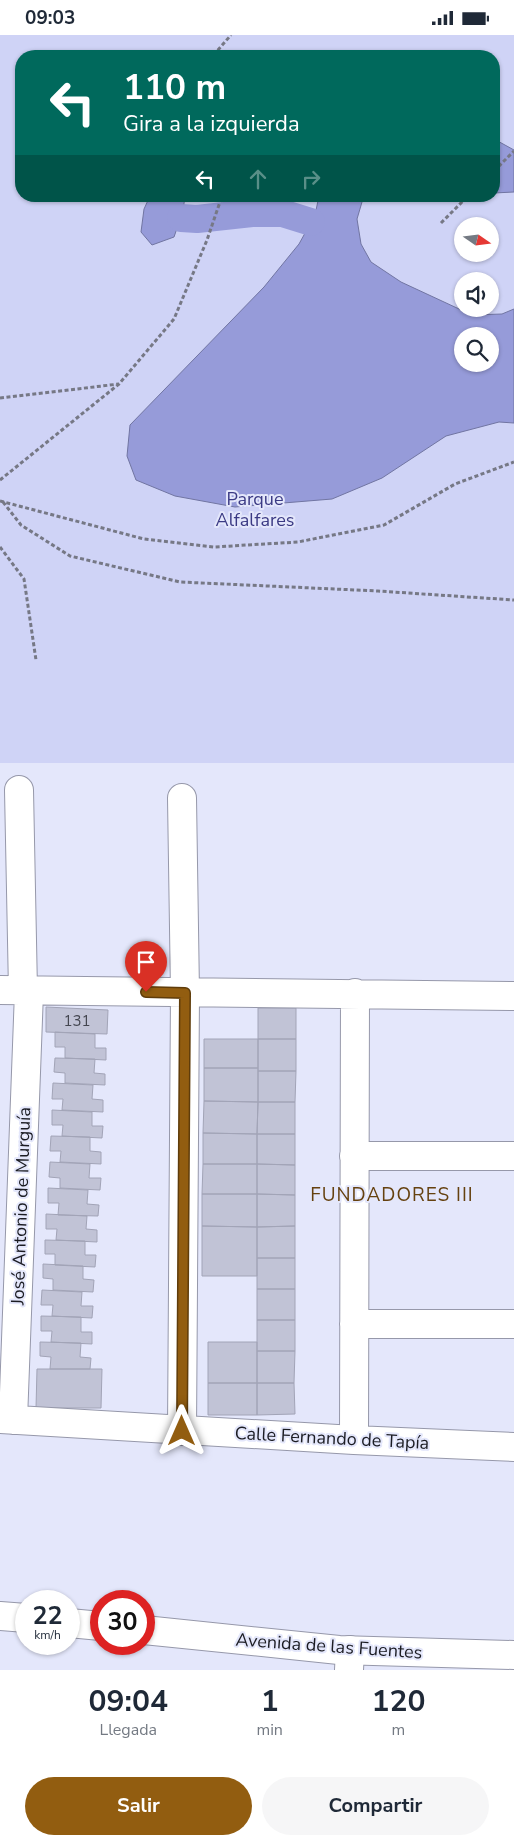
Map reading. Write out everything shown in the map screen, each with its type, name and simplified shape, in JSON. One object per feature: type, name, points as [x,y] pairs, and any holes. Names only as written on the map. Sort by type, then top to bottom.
[{"type":"street","name":"José Antonio de Murguía","points":[[6,1420],[17,991],[19,790]]},
{"type":"street","points":[[182,798],[185,993],[182,1431]]},
{"type":"street","points":[[17,991],[514,995]]},
{"type":"street","points":[[354,1440],[355,993]]},
{"type":"street","points":[[354,1156],[514,1156]]},
{"type":"street","points":[[354,1324],[514,1325]]},
{"type":"street","name":"Calle Fernando de Tapía","points":[[6,1420],[182,1431],[514,1447]]},
{"type":"street","points":[[0,1616],[15,1617]]},
{"type":"street","name":"Avenida de las Fuentes","points":[[155,1632],[350,1660],[514,1655]]},
{"type":"path","points":[[218,50],[231,35]]},
{"type":"path","points":[[500,165],[514,151]]},
{"type":"path","points":[[0,480],[119,384],[174,319],[207,240],[220,202]]},
{"type":"path","points":[[441,223],[462,202]]},
{"type":"path","points":[[0,398],[119,384]]},
{"type":"path","points":[[1,501],[144,539],[214,547],[298,542],[384,525],[455,484],[514,462]]},
{"type":"path","points":[[1,501],[21,525],[70,556],[180,582],[378,591],[514,600]]},
{"type":"path","points":[[0,547],[24,579],[36,660]]},
{"type":"green space","name":"Parque Alfalfares","points":[[0,35],[514,35],[514,763],[0,763]]},
{"type":"water","points":[[500,142],[514,150],[514,192],[500,193]]},
{"type":"water","points":[[147,202],[184,202],[174,237],[152,245],[141,232],[144,209]]},
{"type":"water","points":[[318,202],[362,202],[357,219],[361,244],[371,262],[401,282],[454,307],[454,317],[499,317],[499,314],[514,309],[514,423],[499,422],[446,436],[382,478],[332,499],[235,507],[175,496],[136,480],[127,456],[130,425],[264,287],[299,244],[315,215]]},
{"type":"building","points":[[46,1007],[108,1010],[107,1034],[46,1032]]},
{"type":"building","points":[[258,1008],[296,1008],[296,1039],[258,1039]]},
{"type":"building","points":[[55,1032],[95,1034],[95,1048],[106,1048],[106,1060],[65,1058],[65,1047],[55,1047]]},
{"type":"building","points":[[204,1039],[258,1039],[258,1068],[204,1068]]},
{"type":"building","points":[[258,1039],[296,1039],[296,1071],[258,1071]]},
{"type":"building","points":[[55,1058],[95,1059],[94,1073],[105,1074],[105,1085],[65,1083],[65,1073],[54,1072]]},
{"type":"building","points":[[204,1068],[258,1068],[258,1102],[204,1101]]},
{"type":"building","points":[[258,1071],[296,1071],[295,1102],[258,1102]]},
{"type":"building","points":[[53,1083],[93,1085],[92,1099],[103,1100],[103,1112],[62,1110],[63,1099],[52,1099]]},
{"type":"building","points":[[204,1101],[258,1102],[257,1134],[203,1133]]},
{"type":"building","points":[[258,1102],[295,1102],[295,1134],[257,1134]]},
{"type":"building","points":[[52,1110],[92,1112],[92,1126],[103,1126],[102,1138],[62,1136],[63,1125],[52,1125]]},
{"type":"building","points":[[203,1133],[257,1134],[257,1164],[203,1164]]},
{"type":"building","points":[[257,1134],[295,1134],[295,1165],[257,1164]]},
{"type":"building","points":[[51,1136],[90,1137],[90,1151],[101,1152],[101,1164],[60,1162],[61,1151],[50,1151]]},
{"type":"building","points":[[50,1162],[90,1164],[89,1178],[101,1178],[100,1190],[60,1188],[60,1178],[49,1177]]},
{"type":"building","points":[[203,1164],[257,1164],[257,1194],[202,1194]]},
{"type":"building","points":[[257,1164],[295,1165],[295,1195],[257,1194]]},
{"type":"building","points":[[48,1188],[88,1190],[87,1204],[99,1205],[98,1216],[58,1215],[59,1203],[48,1203]]},
{"type":"building","points":[[202,1194],[257,1194],[257,1227],[202,1226]]},
{"type":"building","points":[[257,1194],[295,1195],[295,1226],[257,1227]]},
{"type":"building","points":[[46,1214],[87,1216],[86,1229],[97,1230],[97,1242],[56,1240],[57,1229],[46,1229]]},
{"type":"building","points":[[202,1226],[257,1227],[257,1276],[202,1276]]},
{"type":"building","points":[[295,1226],[295,1258],[257,1258],[257,1227]]},
{"type":"building","points":[[45,1240],[85,1241],[85,1255],[96,1255],[95,1267],[55,1265],[55,1254],[45,1254]]},
{"type":"building","points":[[257,1258],[295,1258],[295,1289],[257,1289]]},
{"type":"building","points":[[43,1264],[83,1266],[83,1279],[94,1280],[93,1292],[53,1290],[53,1279],[43,1278]]},
{"type":"building","points":[[257,1289],[295,1289],[295,1320],[257,1320]]},
{"type":"building","points":[[42,1290],[82,1292],[81,1306],[93,1306],[92,1318],[52,1316],[53,1305],[41,1305]]},
{"type":"building","points":[[41,1316],[81,1317],[81,1332],[92,1332],[92,1344],[51,1342],[52,1331],[41,1331]]},
{"type":"building","points":[[257,1320],[295,1320],[295,1351],[257,1351]]},
{"type":"building","points":[[40,1342],[81,1343],[80,1357],[91,1358],[90,1369],[50,1369],[51,1357],[40,1356]]},
{"type":"building","points":[[208,1342],[257,1342],[257,1383],[208,1383]]},
{"type":"building","points":[[257,1351],[295,1351],[294,1383],[257,1383]]},
{"type":"building","points":[[37,1369],[102,1369],[101,1408],[36,1408]]},
{"type":"building","points":[[208,1383],[257,1383],[257,1415],[208,1415]]},
{"type":"building","points":[[257,1383],[294,1383],[295,1414],[257,1415]]},
{"type":"waterway","points":[[181,218],[197,219],[252,213],[282,213],[311,222]]},
{"type":"district","name":"FUNDADORES III","points":[[392,1194]]},
{"type":"route","points":[[146,992],[185,993],[182,1431]]}]
